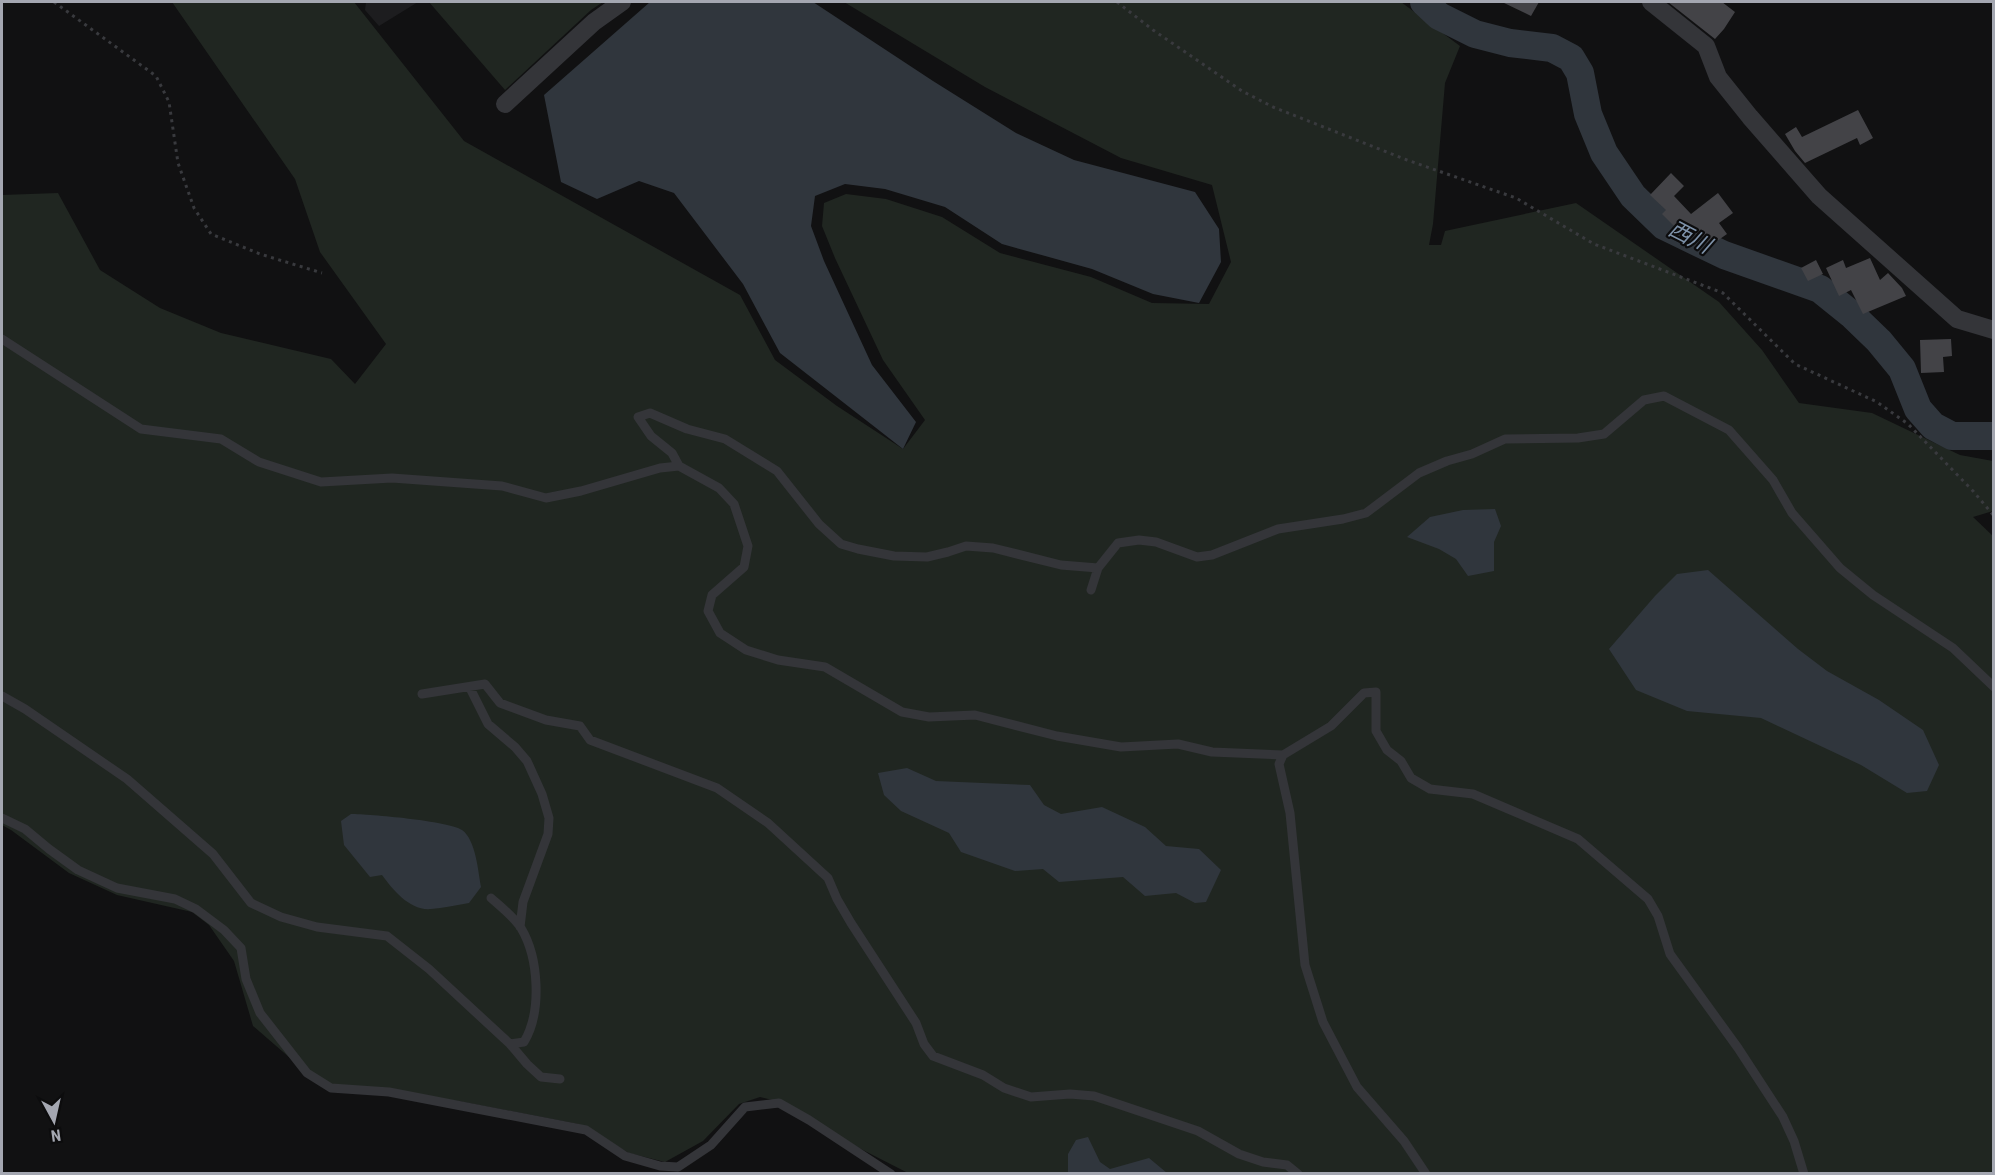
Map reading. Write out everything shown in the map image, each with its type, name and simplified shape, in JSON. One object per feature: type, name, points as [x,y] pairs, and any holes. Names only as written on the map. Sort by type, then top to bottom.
[{"type":"street","points":[[505,104],[594,22],[622,2]]},
{"type":"street","points":[[1651,2],[1706,46],[1718,77],[1819,196],[1957,320],[1994,330]]},
{"type":"lane","points":[[2,339],[141,429],[221,439],[259,462],[321,482],[392,478],[502,486],[546,498],[581,491],[660,468],[679,466]]},
{"type":"lane","points":[[1091,590],[1098,568],[1118,543],[1139,540],[1156,542],[1197,557],[1212,555],[1278,529],[1366,513],[1419,473],[1447,460],[1472,454],[1504,439],[1578,438],[1604,434],[1644,400],[1664,396],[1729,430],[1773,480],[1792,513],[1840,568],[1873,595],[1953,648],[1994,687]]},
{"type":"lane","points":[[1098,568],[1061,565],[993,548],[966,546],[927,557],[894,556],[858,549],[841,543],[819,524],[777,471],[725,439],[687,429],[650,413],[638,417],[651,436],[672,453],[679,466],[719,488],[734,504],[748,546],[744,567],[712,595],[708,611],[720,633],[746,650],[778,660],[825,667],[902,712],[929,717],[975,715],[1057,736],[1121,747],[1178,744],[1212,752],[1283,755],[1331,726],[1364,693],[1376,692],[1376,731],[1387,750],[1401,760],[1411,778],[1430,789],[1473,794],[1578,838],[1648,899],[1658,916],[1670,954],[1783,1117],[1794,1141],[1804,1173]]},
{"type":"lane","points":[[422,694],[485,684],[500,703],[546,720],[580,726],[590,740],[717,788],[768,823],[828,878],[842,907],[916,1023],[924,1044],[933,1056],[973,1071],[1004,1088],[1031,1097],[1070,1094],[1094,1096],[1198,1131],[1239,1154],[1263,1162],[1287,1165],[1298,1173]]},
{"type":"lane","points":[[470,688],[488,724],[515,747],[527,761],[542,794],[549,818],[548,834],[523,902],[520,927]]},
{"type":"lane","points":[[2,696],[26,709],[127,779],[213,854],[251,903],[281,917],[316,927],[387,936],[429,969],[510,1044],[541,1077],[560,1079]]},
{"type":"lane","points":[[1283,755],[1279,764],[1290,813],[1305,965],[1309,982],[1323,1022],[1357,1087],[1404,1141],[1426,1173]]},
{"type":"lane","points":[[2,818],[25,830],[78,870],[117,888],[176,899],[196,909],[224,930],[241,948],[246,979],[260,1013],[307,1073],[331,1088],[409,1095],[586,1130],[625,1156],[660,1166],[678,1167],[711,1145],[745,1107],[779,1103],[891,1173]]},
{"type":"lane","points":[[491,898],[520,927],[532,953],[534,966],[532,1028],[524,1041],[510,1044]]},
{"type":"path","points":[[54,2],[156,76],[169,102],[178,163],[194,208],[211,234],[260,254],[322,273]]},
{"type":"path","points":[[1117,2],[1153,30],[1242,91],[1273,107],[1407,160],[1516,198],[1594,244],[1723,292],[1795,364],[1877,402],[1908,424],[1994,516]]},
{"type":"shaded area","points":[[172,2],[354,2],[464,141],[740,295],[775,360],[837,406],[903,449],[925,420],[883,360],[835,258],[822,226],[824,203],[846,194],[886,199],[942,217],[1000,253],[1091,277],[1152,303],[1209,304],[1231,262],[1212,185],[1121,158],[985,87],[844,2],[1401,2],[1460,46],[1445,83],[1433,224],[1429,245],[1441,245],[1445,231],[1576,203],[1719,302],[1762,350],[1799,403],[1872,413],[1960,455],[1993,461],[1993,511],[1973,517],[1994,537],[1993,1173],[908,1173],[859,1148],[785,1103],[760,1097],[739,1104],[703,1141],[665,1162],[629,1153],[578,1124],[458,1101],[328,1091],[253,1026],[234,961],[209,925],[192,912],[117,895],[69,873],[2,825],[2,195],[58,193],[100,270],[160,308],[221,333],[331,359],[355,384],[386,344],[320,252],[295,179]]},
{"type":"shaded area","points":[[366,2],[418,2],[379,26],[365,10]]},
{"type":"shaded area","points":[[429,2],[603,2],[591,10],[505,90]]},
{"type":"shaded area","points":[[650,2],[813,2],[1016,133],[1074,160],[1195,192],[1219,229],[1221,262],[1199,303],[1153,294],[1092,269],[1002,244],[945,207],[885,189],[845,184],[815,196],[811,226],[824,261],[872,365],[916,422],[903,449],[780,353],[743,284],[674,193],[639,181],[597,199],[561,182],[544,95]]},
{"type":"shaded area","points":[[1495,509],[1501,526],[1494,542],[1494,571],[1468,576],[1456,559],[1439,549],[1407,537],[1430,517],[1463,510]]},
{"type":"shaded area","points":[[1708,570],[1798,649],[1827,671],[1879,700],[1923,730],[1939,765],[1927,791],[1907,793],[1861,765],[1761,718],[1687,711],[1636,690],[1609,649],[1677,574]]},
{"type":"shaded area","points":[[907,768],[936,781],[1030,785],[1044,805],[1061,814],[1102,807],[1145,827],[1166,846],[1199,849],[1221,870],[1206,902],[1195,903],[1176,893],[1145,896],[1123,877],[1059,882],[1043,869],[1015,871],[961,852],[949,833],[901,811],[884,795],[878,773]]},
{"type":"shaded area","points":[[351,814],[426,821],[462,830],[473,848],[481,887],[469,903],[431,909],[416,907],[397,893],[382,875],[370,877],[344,845],[341,821]]},
{"type":"shaded area","points":[[1088,1137],[1100,1162],[1110,1169],[1149,1158],[1167,1173],[1068,1173],[1068,1154],[1076,1140]]},
{"type":"building","points":[[1502,2],[1539,2],[1531,16]]},
{"type":"building","points":[[1668,2],[1722,2],[1735,12],[1715,39]]},
{"type":"building","points":[[1858,110],[1873,138],[1860,145],[1857,138],[1805,163],[1785,134],[1796,127],[1802,137]]},
{"type":"building","points":[[1671,173],[1684,186],[1674,196],[1691,214],[1718,193],[1733,213],[1719,223],[1727,234],[1710,246],[1702,236],[1699,238],[1692,228],[1684,236],[1662,214],[1666,210],[1650,195]]},
{"type":"building","points":[[1870,258],[1880,280],[1888,273],[1906,296],[1863,314],[1851,290],[1839,296],[1826,268],[1843,260],[1846,268]]},
{"type":"building","points":[[1816,260],[1823,274],[1808,281],[1801,268]]},
{"type":"building","points":[[1951,339],[1952,356],[1943,357],[1944,372],[1921,373],[1920,340]]},
{"type":"waterway","name":"西川","points":[[1424,2],[1439,16],[1475,34],[1510,43],[1552,48],[1571,58],[1580,73],[1588,114],[1604,153],[1633,196],[1664,226],[1724,255],[1820,289],[1879,341],[1902,369],[1918,409],[1933,426],[1952,436],[1994,436]]}]
